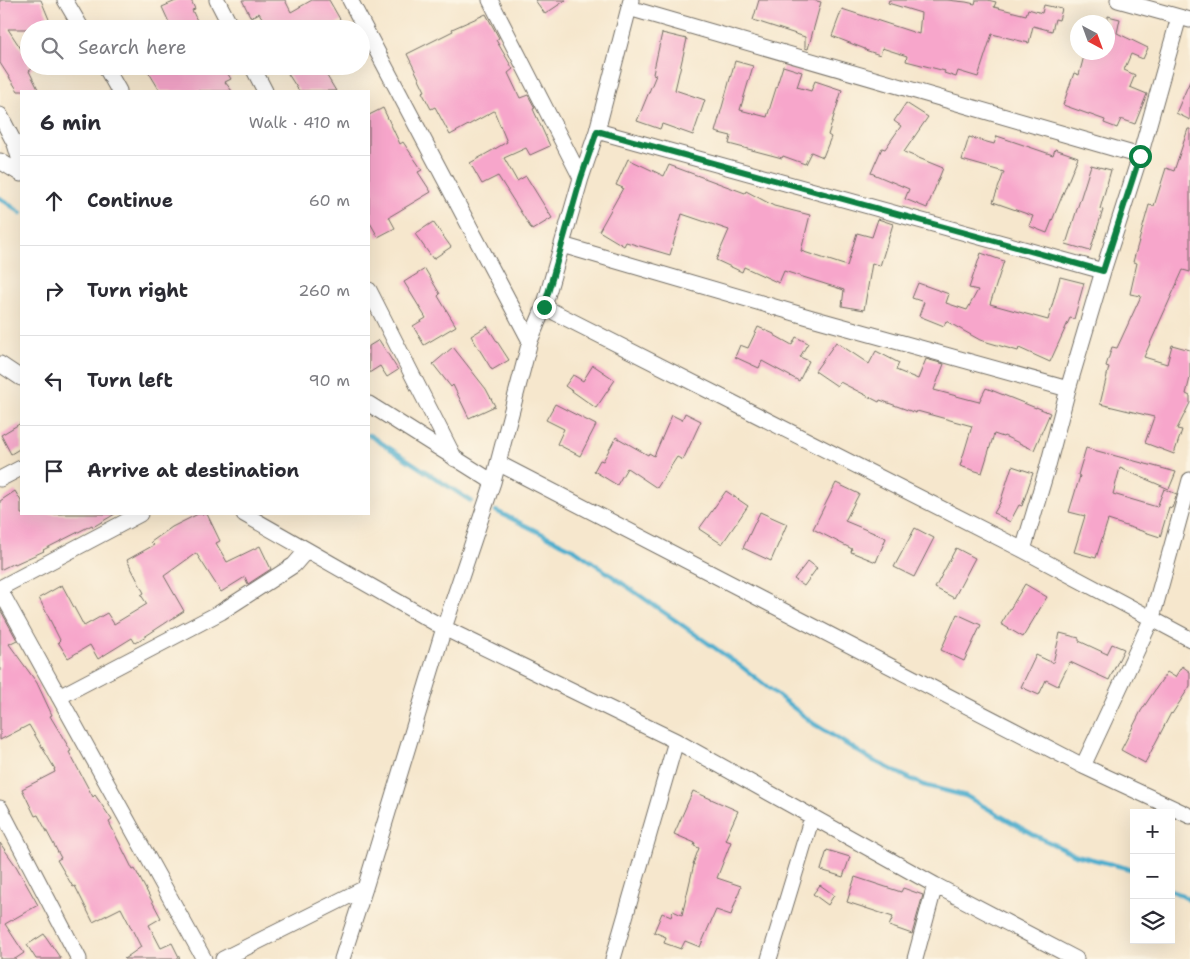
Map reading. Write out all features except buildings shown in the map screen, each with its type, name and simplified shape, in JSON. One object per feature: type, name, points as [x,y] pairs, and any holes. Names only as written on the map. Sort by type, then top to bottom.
[{"type":"street","points":[[65,0],[77,20]]},
{"type":"street","points":[[218,0],[228,20]]},
{"type":"street","points":[[350,0],[361,20]]},
{"type":"street","points":[[490,0],[581,178]]},
{"type":"street","points":[[1023,550],[1103,271],[1184,19],[1118,0]]},
{"type":"street","points":[[342,959],[444,628],[493,482],[530,341],[544,307],[581,178],[597,131],[630,4],[1140,156]]},
{"type":"street","points":[[370,38],[530,341]]},
{"type":"street","points":[[110,75],[117,90]]},
{"type":"street","points":[[257,75],[264,90]]},
{"type":"street","points":[[0,115],[15,144],[20,161]]},
{"type":"street","points":[[597,131],[1103,271]]},
{"type":"street","points":[[0,161],[20,173]]},
{"type":"street","points":[[562,245],[812,318],[1068,389]]},
{"type":"street","points":[[370,292],[455,459]]},
{"type":"street","points":[[544,307],[1023,550],[1190,639]]},
{"type":"street","points":[[0,364],[20,377]]},
{"type":"street","points":[[370,405],[493,482]]},
{"type":"street","points":[[427,441],[435,419]]},
{"type":"street","points":[[498,463],[1083,766],[1190,816]]},
{"type":"street","points":[[0,479],[20,469]]},
{"type":"street","points":[[1083,766],[1152,618],[1190,480]]},
{"type":"street","points":[[138,515],[0,589],[204,959]]},
{"type":"street","points":[[246,515],[444,628],[676,742],[935,886],[1071,958]]},
{"type":"street","points":[[59,697],[221,612],[294,566],[307,550]]},
{"type":"street","points":[[613,959],[676,742]]},
{"type":"street","points":[[0,808],[78,959]]},
{"type":"street","points":[[769,959],[812,818]]},
{"type":"street","points":[[915,959],[935,886]]},
{"type":"street","points":[[223,959],[365,888]]},
{"type":"waterway","points":[[0,198],[20,212]]},
{"type":"waterway","points":[[370,436],[471,501]]},
{"type":"waterway","points":[[496,511],[575,550],[742,667],[814,724],[872,760],[923,785],[966,796],[1032,834],[1076,855],[1130,869]]},
{"type":"waterway","points":[[1175,892],[1190,900]]},
{"type":"route","points":[[544,307],[581,178],[597,131],[1103,271],[1140,156]]}]
